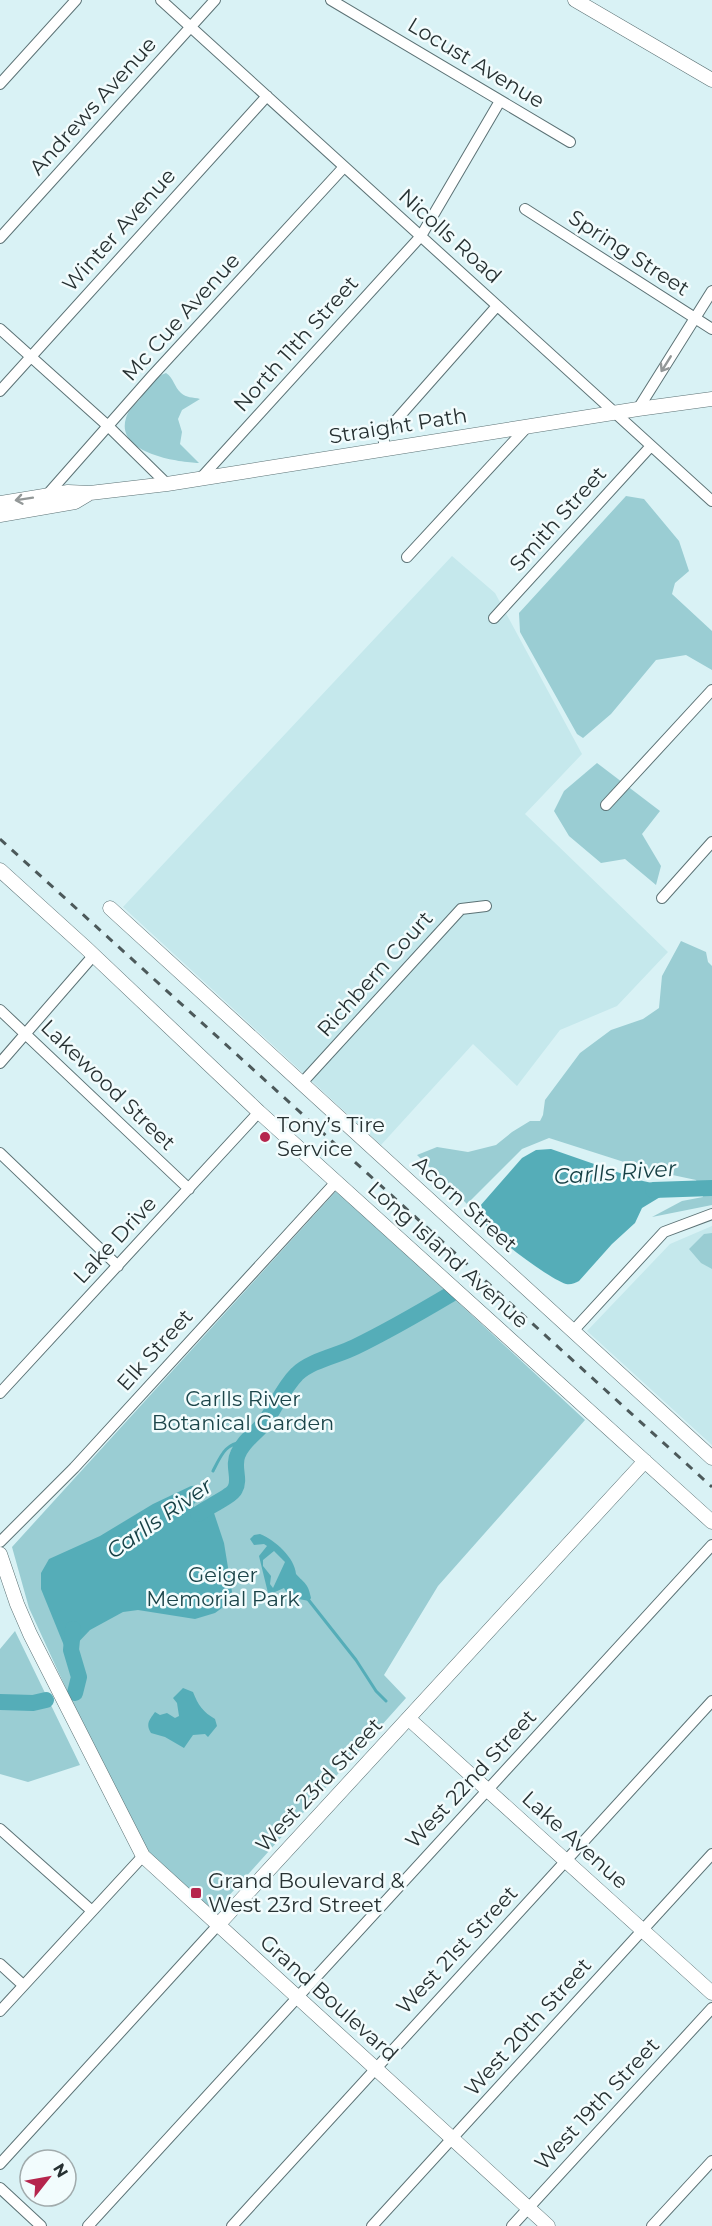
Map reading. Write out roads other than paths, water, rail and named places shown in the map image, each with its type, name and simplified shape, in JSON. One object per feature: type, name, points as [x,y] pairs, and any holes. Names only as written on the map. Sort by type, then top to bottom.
[{"type":"street","points":[[0,84],[76,0]]},
{"type":"street","name":"Nicolls Road","points":[[161,0],[712,501]]},
{"type":"street","name":"Andrews Avenue","points":[[0,238],[215,0]]},
{"type":"street","name":"Locust Avenue","points":[[331,0],[570,142]]},
{"type":"street","points":[[575,0],[592,4],[712,80]]},
{"type":"street","name":"Winter Avenue","points":[[0,391],[267,96]]},
{"type":"street","name":"North 11th Street","points":[[201,478],[421,236],[500,101]]},
{"type":"street","name":"Mc Cue Avenue","points":[[47,495],[344,167]]},
{"type":"street","name":"Spring Street","points":[[525,209],[712,329]]},
{"type":"street","points":[[638,409],[712,291]]},
{"type":"street","points":[[385,449],[383,435],[497,306]]},
{"type":"street","points":[[0,329],[108,426],[167,484]]},
{"type":"street","name":"Straight Path","points":[[0,503],[68,492],[90,493],[167,484],[712,399]]},
{"type":"street","points":[[407,557],[528,426]]},
{"type":"street","name":"Smith Street","points":[[494,618],[651,446]]},
{"type":"street","name":"Straight Path","points":[[0,515],[75,502],[90,493]]},
{"type":"street","points":[[606,805],[712,690]]},
{"type":"street","points":[[662,897],[712,842]]},
{"type":"street","name":"Long Island Avenue","points":[[0,870],[259,1112],[712,1522]]},
{"type":"street","name":"Richbern Court","points":[[301,1084],[461,909],[486,906]]},
{"type":"street","name":"Acorn Street","points":[[110,908],[712,1458]]},
{"type":"street","points":[[0,1064],[93,956]]},
{"type":"street","name":"Lakewood Street","points":[[0,1010],[189,1189]]},
{"type":"street","name":"Lake Drive","points":[[0,1393],[259,1112]]},
{"type":"street","points":[[0,1153],[118,1266]]},
{"type":"street","name":"Elk Street","points":[[0,1542],[74,1468],[336,1182]]},
{"type":"street","points":[[573,1331],[664,1232],[712,1214]]},
{"type":"street","name":"West 23rd Street","points":[[0,2164],[645,1461]]},
{"type":"street","name":"West 22nd Street","points":[[88,2226],[712,1545]]},
{"type":"street","name":"Grand Boulevard","points":[[0,1554],[30,1634],[143,1856],[548,2226]]},
{"type":"street","name":"West 21st Street","points":[[232,2226],[712,1701]]},
{"type":"street","name":"Lake Avenue","points":[[409,1719],[712,1993]]},
{"type":"street","points":[[0,1829],[92,1911]]},
{"type":"street","name":"West 20th Street","points":[[372,2226],[712,1854]]},
{"type":"street","points":[[0,2011],[143,1856]]},
{"type":"street","points":[[0,1964],[23,1985]]},
{"type":"street","name":"West 19th Street","points":[[512,2226],[712,2008]]},
{"type":"street","points":[[652,2226],[712,2161]]},
{"type":"street","points":[[0,2188],[41,2226]]},
{"type":"water","points":[[551,1149],[643,1181],[675,1188],[642,1208],[635,1223],[612,1244],[579,1281],[571,1284],[566,1284],[546,1274],[520,1255],[486,1226],[480,1216],[480,1206],[522,1158],[536,1150]]},
{"type":"water","points":[[206,1485],[208,1487],[194,1504],[194,1509],[199,1512],[212,1499],[216,1502],[214,1513],[224,1543],[232,1592],[226,1605],[215,1613],[195,1619],[138,1610],[123,1612],[90,1630],[71,1650],[65,1648],[41,1589],[41,1573],[49,1559],[100,1536],[153,1504],[191,1486]]},
{"type":"water","points":[[260,1534],[266,1537],[288,1556],[296,1574],[309,1589],[311,1598],[309,1601],[289,1597],[284,1588],[268,1593],[259,1556],[267,1546],[254,1545],[250,1539]],"holes":[[[274,1551],[285,1562],[273,1588],[270,1584],[271,1576],[263,1566],[263,1560]]]},
{"type":"water","points":[[183,1688],[193,1692],[201,1708],[215,1719],[217,1726],[208,1737],[205,1734],[193,1735],[184,1748],[165,1737],[151,1733],[148,1724],[155,1712],[160,1715],[167,1713],[175,1718],[179,1716],[177,1703],[173,1698]]},
{"type":"waterway","name":"Carlls River","points":[[653,1190],[712,1188]]},
{"type":"waterway","name":"Carlls River","points":[[198,1514],[233,1492],[237,1485],[236,1459],[241,1449],[264,1424],[284,1390],[297,1374],[310,1365],[379,1335],[451,1294]]},
{"type":"waterway","points":[[213,1471],[219,1458],[229,1447],[247,1440]]},
{"type":"waterway","points":[[307,1598],[356,1660],[376,1691],[386,1701]]},
{"type":"waterway","name":"Carlls River","points":[[73,1629],[71,1650],[79,1677],[75,1693]]},
{"type":"waterway","name":"Carlls River","points":[[0,1702],[33,1703],[46,1700]]},
{"type":"railway","points":[[0,839],[712,1487]]},
{"type":"place","name":"Tony’s Tire Service","points":[[265,1137]]},
{"type":"place","name":"Grand Boulevard & West 23rd Street","points":[[196,1893]]},
{"type":"park label","name":"Carlls River Botanical Garden","points":[[243,1411]]},
{"type":"park label","name":"Geiger Memorial Park","points":[[223,1587]]}]
